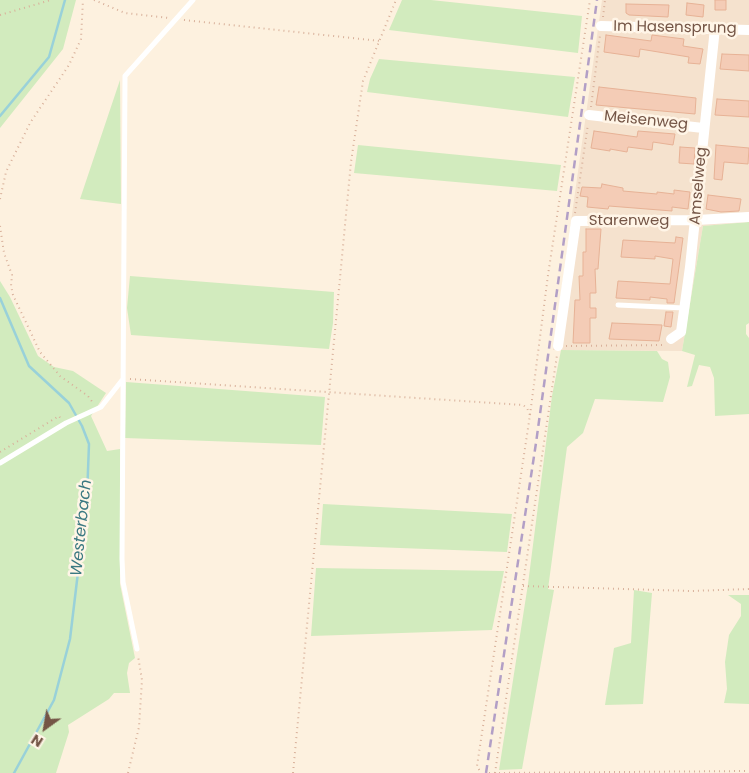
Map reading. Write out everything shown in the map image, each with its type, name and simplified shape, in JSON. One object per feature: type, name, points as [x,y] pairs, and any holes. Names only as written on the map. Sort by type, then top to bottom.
[{"type":"street","name":"Im Hasensprung","points":[[601,26],[749,30]]},
{"type":"street","name":"Amselweg","points":[[671,339],[681,332],[697,220],[703,128],[715,28]]},
{"type":"street","name":"Meisenweg","points":[[590,115],[703,128]]},
{"type":"street","name":"Starenweg","points":[[558,346],[576,221],[748,218]]},
{"type":"lane","points":[[136,649],[123,582],[126,76],[193,0]]},
{"type":"lane","points":[[618,305],[684,308]]},
{"type":"lane","points":[[0,463],[66,423],[101,407],[124,379]]},
{"type":"path","points":[[0,15],[51,0]]},
{"type":"path","points":[[0,198],[6,172],[30,123],[69,65],[81,39],[83,0]]},
{"type":"path","points":[[94,0],[124,13],[380,41]]},
{"type":"path","points":[[293,773],[351,162],[363,81],[396,0]]},
{"type":"path","points":[[483,773],[477,766],[590,0]]},
{"type":"path","points":[[601,26],[605,0]]},
{"type":"path","points":[[0,226],[4,253],[12,275],[13,295],[40,352],[60,376],[88,396],[98,408]]},
{"type":"path","points":[[495,773],[558,346],[665,346],[671,339]]},
{"type":"path","points":[[124,379],[523,405],[530,415]]},
{"type":"path","points":[[0,452],[58,416],[66,423]]},
{"type":"path","points":[[523,586],[692,591],[749,589]]},
{"type":"path","points":[[128,773],[139,727],[141,709],[142,680],[136,649]]},
{"type":"path","points":[[489,773],[749,771]]},
{"type":"shaded area","points":[[602,0],[749,0],[749,222],[703,226],[682,351],[553,350]]},
{"type":"green space","points":[[0,0],[76,0],[63,49],[0,128]]},
{"type":"green space","points":[[402,0],[431,0],[582,16],[578,53],[389,30]]},
{"type":"green space","points":[[379,59],[575,77],[568,117],[367,92],[370,79]]},
{"type":"green space","points":[[120,80],[121,204],[80,199]]},
{"type":"green space","points":[[358,145],[561,165],[557,191],[354,173]]},
{"type":"green space","points":[[749,222],[749,323],[746,325],[746,334],[749,338],[749,414],[715,416],[714,378],[710,367],[699,365],[692,386],[687,387],[695,355],[682,351],[703,226]]},
{"type":"green space","points":[[130,276],[334,292],[333,323],[329,349],[131,335],[127,308]]},
{"type":"green space","points":[[0,281],[10,297],[38,356],[54,367],[73,371],[106,393],[91,416],[107,451],[120,449],[120,584],[135,658],[129,663],[127,673],[130,693],[114,693],[109,699],[68,725],[69,732],[56,773],[0,773]]},
{"type":"green space","points":[[561,350],[657,351],[662,359],[668,362],[670,377],[663,402],[595,399],[583,433],[567,447],[548,589],[554,590],[522,769],[499,770],[528,584],[552,396]]},
{"type":"green space","points":[[126,382],[325,397],[321,445],[125,438]]},
{"type":"green space","points":[[323,504],[512,514],[507,552],[320,545]]},
{"type":"green space","points":[[316,568],[504,571],[492,630],[311,636]]},
{"type":"green space","points":[[634,590],[652,593],[643,704],[605,705],[614,648],[631,643]]},
{"type":"green space","points":[[728,595],[749,595],[749,704],[724,703],[727,689],[725,662],[729,635],[741,616],[741,604]]},
{"type":"building","points":[[715,0],[726,0],[726,10],[715,10]]},
{"type":"building","points":[[687,3],[704,5],[703,17],[686,15]]},
{"type":"building","points":[[626,4],[669,5],[668,17],[629,15],[626,13]]},
{"type":"building","points":[[606,35],[651,41],[652,35],[684,39],[683,46],[703,49],[700,64],[688,63],[689,57],[640,49],[639,57],[604,52]]},
{"type":"building","points":[[722,54],[749,55],[749,71],[720,69]]},
{"type":"building","points":[[599,87],[696,98],[695,114],[596,105]]},
{"type":"building","points":[[717,99],[749,101],[749,117],[715,115]]},
{"type":"building","points":[[594,131],[637,137],[638,131],[675,134],[673,145],[653,142],[652,150],[628,147],[627,152],[591,148]]},
{"type":"building","points":[[716,145],[749,148],[748,164],[724,162],[722,180],[714,179]]},
{"type":"building","points":[[680,147],[695,148],[694,164],[679,163]]},
{"type":"building","points":[[602,184],[623,188],[623,191],[657,194],[657,192],[674,194],[674,190],[690,192],[688,209],[672,207],[672,211],[609,206],[608,209],[587,207],[588,197],[580,196],[582,187],[601,188]]},
{"type":"building","points":[[708,195],[741,199],[739,211],[721,212],[706,209]]},
{"type":"building","points":[[586,229],[601,229],[598,269],[595,269],[596,293],[590,293],[590,308],[596,308],[596,318],[590,318],[590,343],[573,343],[575,300],[580,300],[579,276],[583,276],[583,252],[586,252]]},
{"type":"building","points":[[676,237],[683,238],[674,303],[667,303],[667,299],[650,297],[650,300],[616,298],[618,281],[670,284],[673,259],[655,256],[655,259],[621,257],[623,240],[675,243]]},
{"type":"building","points":[[666,312],[673,312],[671,327],[664,326]]},
{"type":"building","points":[[612,323],[662,325],[659,341],[609,339]]},
{"type":"waterway","name":"Westerbach","points":[[0,116],[49,57],[65,0]]},
{"type":"waterway","name":"Westerbach","points":[[0,298],[29,366],[69,403],[82,426],[89,444],[87,497],[70,639],[54,700],[14,773]]},
{"type":"railway","points":[[486,773],[536,443],[597,0]]}]
